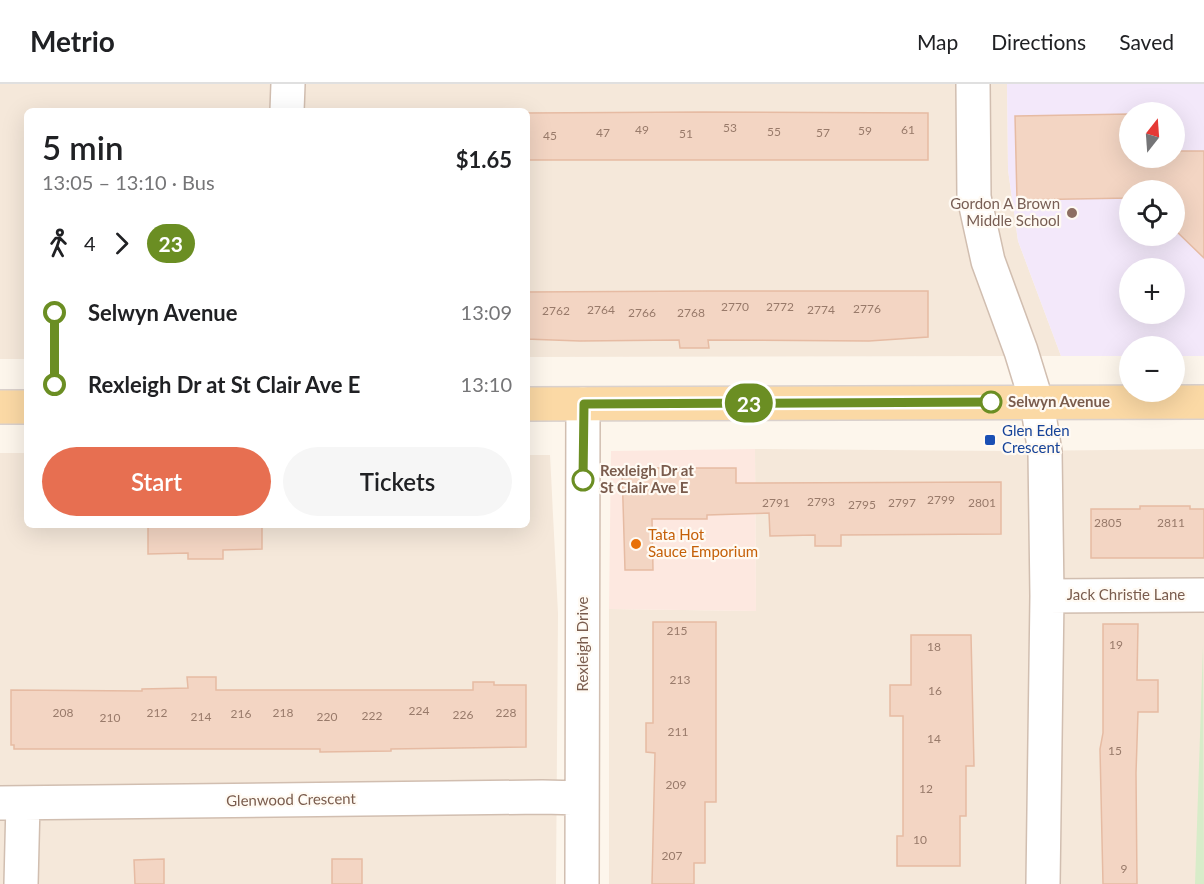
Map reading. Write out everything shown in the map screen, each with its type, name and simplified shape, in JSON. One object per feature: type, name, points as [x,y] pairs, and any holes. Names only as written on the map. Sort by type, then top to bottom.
[{"type":"main road","points":[[530,404],[1204,402]]},
{"type":"main road","points":[[0,407],[24,407]]},
{"type":"street","points":[[287,108],[288,84]]},
{"type":"street","points":[[973,84],[974,197],[988,261],[1021,351],[1037,403],[1045,452],[1047,596],[1043,884]]},
{"type":"street","name":"Rexleigh Drive","points":[[582,884],[584,404]]},
{"type":"street","name":"Jack Christie Lane","points":[[1047,596],[1204,595]]},
{"type":"street","name":"Glenwood Crescent","points":[[11,803],[582,798]]},
{"type":"street","points":[[11,803],[21,884]]},
{"type":"shaded area","points":[[0,84],[1007,84],[1008,170],[1018,241],[1061,356],[530,357],[530,108],[24,108],[24,359],[0,359]]},
{"type":"shaded area","name":"Gordon A Brown Middle School","points":[[1007,84],[1204,84],[1204,356],[1185,356],[1185,336],[1119,336],[1119,356],[1061,356],[1018,241],[1008,170]]},
{"type":"shaded area","points":[[755,449],[1005,451],[1204,449],[1204,884],[609,884],[609,609],[756,611]]},
{"type":"shaded area","points":[[755,449],[756,611],[609,609],[611,451]]},
{"type":"shaded area","points":[[0,453],[24,453],[24,528],[530,528],[530,455],[550,455],[558,613],[556,884],[0,884]]},
{"type":"green space","points":[[1203,646],[1204,884],[1195,884]]},
{"type":"building","points":[[530,113],[928,113],[928,160],[530,160]]},
{"type":"building","points":[[1119,114],[1119,168],[1185,168],[1185,151],[1204,151],[1204,258],[1185,240],[1185,180],[1119,180],[1119,198],[1017,200],[1015,116]]},
{"type":"building","points":[[928,291],[928,337],[869,341],[708,340],[709,348],[680,348],[679,340],[530,339],[530,292]]},
{"type":"building","points":[[622,468],[736,468],[736,483],[1001,482],[1001,534],[841,535],[841,546],[815,546],[815,535],[770,536],[769,513],[707,515],[707,519],[652,519],[653,570],[625,570]]},
{"type":"building","points":[[1140,506],[1190,506],[1190,509],[1204,509],[1204,558],[1091,558],[1091,509],[1140,509]]},
{"type":"building","points":[[148,528],[262,528],[262,549],[223,550],[223,559],[188,559],[188,553],[148,554]]},
{"type":"building","points":[[653,622],[716,622],[716,802],[705,802],[705,863],[694,863],[694,884],[652,884],[655,753],[646,752],[646,723],[653,723]]},
{"type":"building","points":[[1103,624],[1138,624],[1137,680],[1158,680],[1158,712],[1138,712],[1137,884],[1103,884],[1100,749],[1103,733]]},
{"type":"building","points":[[911,635],[971,635],[974,766],[966,766],[966,816],[960,816],[960,866],[897,866],[897,836],[903,836],[903,716],[890,716],[890,685],[911,685]]},
{"type":"building","points":[[187,677],[216,677],[216,690],[473,690],[473,682],[494,682],[494,685],[526,685],[526,747],[320,752],[320,749],[14,749],[14,745],[11,745],[11,690],[142,691],[142,689],[188,688]]},
{"type":"building","points":[[164,859],[164,884],[135,884],[134,860]]},
{"type":"building","points":[[332,859],[362,859],[362,884],[332,884]]},
{"type":"bus line","name":"23","points":[[583,480],[584,404],[991,402]]},
{"type":"place","name":"Gordon A Brown Middle School","points":[[1072,213]]},
{"type":"place","name":"Selwyn Avenue","points":[[991,402]]},
{"type":"place","name":"Glen Eden Crescent","points":[[990,440]]},
{"type":"place","name":"Rexleigh Dr at St Clair Ave E","points":[[583,480]]},
{"type":"place","name":"Tata Hot Sauce Emporium","points":[[636,544]]}]
